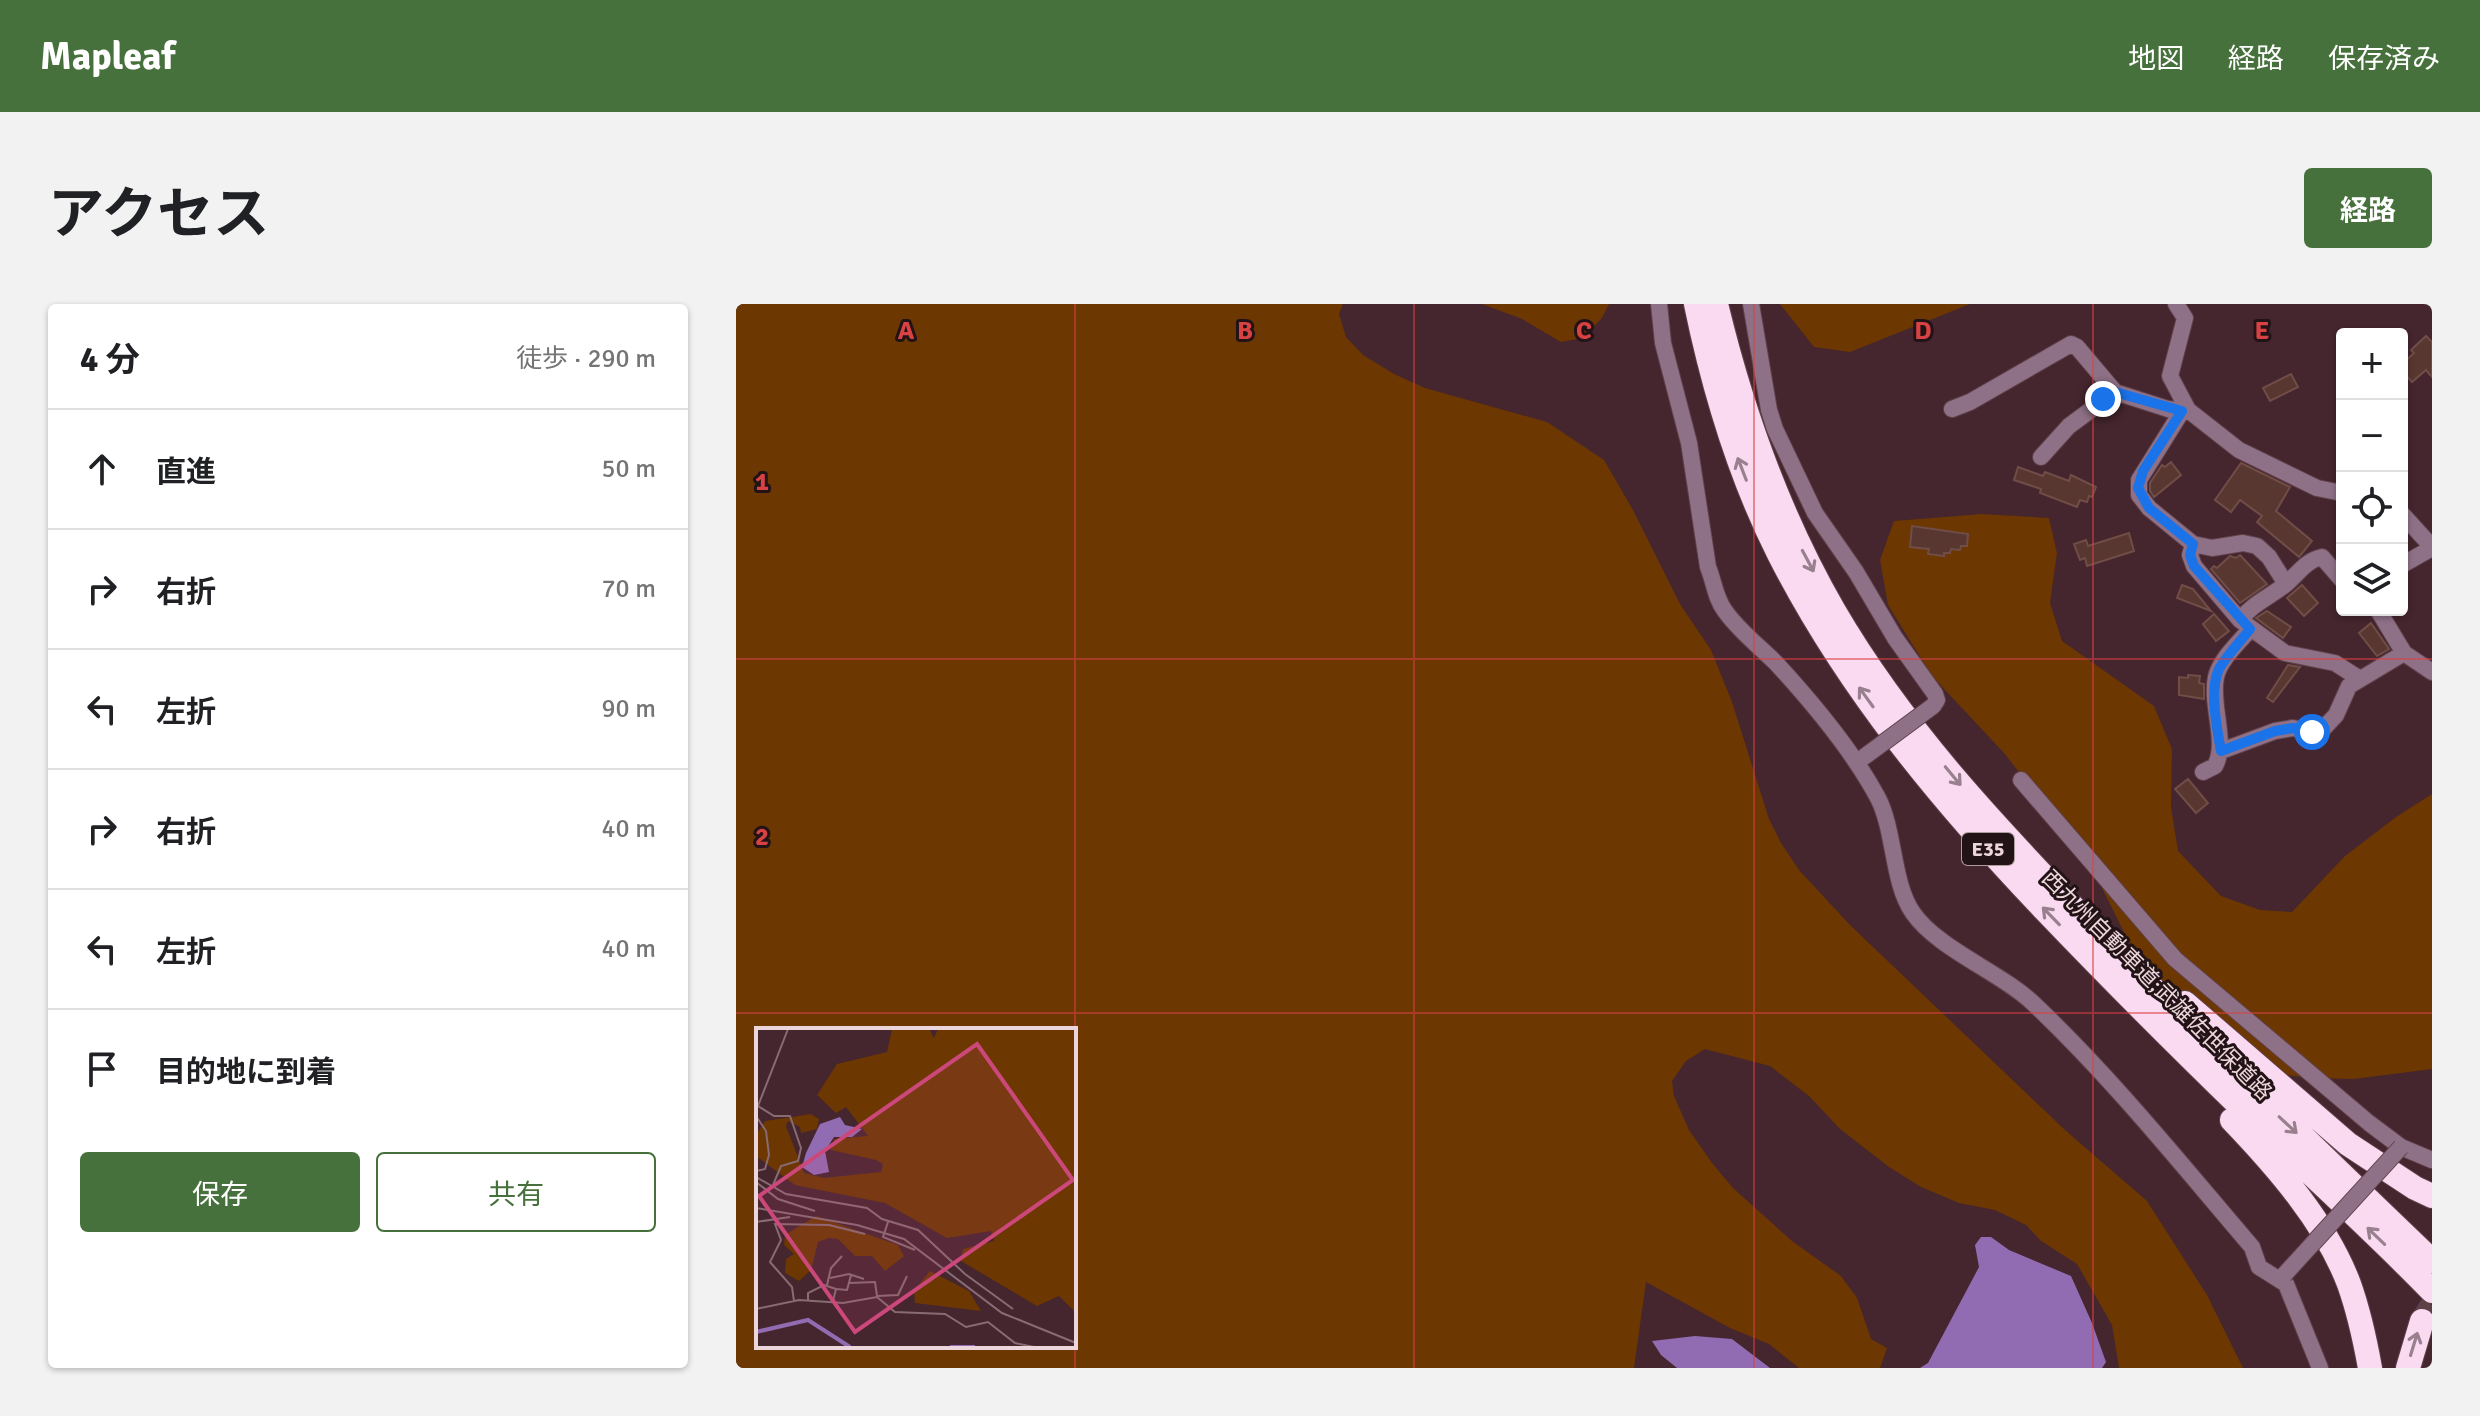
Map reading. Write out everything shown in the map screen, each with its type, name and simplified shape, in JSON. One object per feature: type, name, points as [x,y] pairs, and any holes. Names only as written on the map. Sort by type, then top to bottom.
[{"type":"highway","name":"西九州自動車道;武雄佐世保道路","points":[[1696,304],[1710,373],[1750,490],[1779,554],[1816,621],[1858,686],[1954,812],[2432,1261]]},
{"type":"highway","name":"西九州自動車道;武雄佐世保道路","points":[[1716,304],[1731,367],[1770,482],[1799,546],[1875,676],[1923,740],[2027,861],[2083,934],[2244,1110],[2432,1291]]},
{"type":"highway","points":[[2083,934],[2252,1058],[2348,1144],[2432,1196]]},
{"type":"highway","points":[[2083,934],[2153,1035],[2283,1173],[2318,1224],[2349,1282],[2370,1368]]},
{"type":"highway","points":[[2408,1368],[2422,1321]]},
{"type":"street","points":[[1659,304],[1663,343],[1689,443],[1711,584],[1723,610],[1860,761],[1879,799],[1912,912],[1928,929],[2033,1002],[2088,1055],[2252,1247],[2259,1267],[2282,1278],[2320,1368]]},
{"type":"street","points":[[1751,304],[1775,429],[1815,513],[1937,700],[1860,761]]},
{"type":"street","points":[[2176,304],[2185,318],[2170,376],[2186,412]]},
{"type":"street","points":[[1952,409],[2071,344],[2115,392],[2186,412],[2239,450],[2317,488],[2336,492]]},
{"type":"street","points":[[2041,457],[2069,426],[2115,392]]},
{"type":"street","points":[[2186,412],[2143,471],[2138,488],[2149,508],[2193,544],[2212,548],[2243,543],[2257,546],[2269,557],[2286,584]]},
{"type":"street","points":[[2408,521],[2432,548],[2408,562]]},
{"type":"street","points":[[2193,544],[2190,555],[2194,566],[2245,624],[2285,653],[2335,663],[2360,679]]},
{"type":"street","points":[[2203,772],[2215,766],[2221,751],[2215,716],[2216,677],[2258,601],[2286,584],[2318,557],[2322,557],[2336,573]]},
{"type":"street","points":[[2382,616],[2404,653],[2432,672]]},
{"type":"street","points":[[2221,751],[2275,731],[2293,728],[2312,732],[2322,730],[2336,715],[2349,686],[2404,653]]},
{"type":"street","points":[[2021,780],[2175,959],[2348,1106],[2401,1147],[2432,1160]]},
{"type":"street","points":[[2282,1278],[2401,1147]]},
{"type":"shaded area","points":[[736,304],[1343,304],[1339,314],[1346,337],[1363,355],[1394,374],[1425,388],[1547,422],[1604,460],[1680,604],[1711,650],[1732,702],[1769,819],[1799,870],[1850,925],[2065,1130],[2147,1201],[2207,1295],[2243,1368],[2119,1368],[2112,1325],[2077,1264],[2041,1241],[2026,1225],[1995,1210],[1959,1203],[1921,1187],[1889,1167],[1840,1129],[1809,1096],[1770,1066],[1705,1049],[1686,1061],[1672,1081],[1674,1096],[1689,1130],[1733,1188],[1792,1241],[1841,1276],[1857,1298],[1871,1339],[1887,1348],[1880,1368],[1799,1368],[1769,1344],[1730,1328],[1646,1282],[1634,1368],[736,1368]]},
{"type":"shaded area","points":[[1482,304],[1609,304],[1602,318],[1582,338],[1561,342],[1522,319]]},
{"type":"shaded area","points":[[1780,304],[1970,304],[1850,352],[1814,347]]},
{"type":"shaded area","points":[[1982,514],[2049,518],[2057,553],[2050,603],[2062,641],[2154,706],[2172,749],[2171,807],[2178,851],[2221,896],[2260,910],[2292,912],[2345,856],[2432,794],[2432,1069],[2354,1079],[2279,1074],[2162,991],[2126,936],[2099,882],[2063,828],[2004,753],[1932,676],[1888,605],[1880,560],[1894,521]]},
{"type":"shaded area","points":[[1981,1237],[1991,1237],[2009,1250],[2071,1276],[2106,1362],[2102,1368],[1920,1368],[1928,1363],[1979,1267],[1975,1245]]},
{"type":"shaded area","points":[[1695,1336],[1732,1339],[1770,1368],[1677,1368],[1661,1355],[1652,1341]]},
{"type":"building","points":[[2426,336],[2432,342],[2432,377],[2426,370],[2412,382],[2408,378],[2408,358],[2414,353],[2411,350]]},
{"type":"building","points":[[2291,374],[2298,387],[2270,401],[2263,388]]},
{"type":"building","points":[[2171,462],[2181,475],[2154,497],[2150,483],[2162,465],[2165,467]]},
{"type":"building","points":[[2241,463],[2290,487],[2276,511],[2312,541],[2299,557],[2257,522],[2262,516],[2240,500],[2231,512],[2215,500]]},
{"type":"building","points":[[2018,467],[2069,481],[2071,475],[2096,487],[2092,497],[2089,496],[2087,502],[2080,500],[2077,507],[2014,480]]},
{"type":"building","points":[[1912,526],[1968,534],[1967,546],[1961,546],[1960,550],[1951,549],[1944,556],[1928,554],[1929,549],[1910,547]]},
{"type":"building","points":[[2129,533],[2134,551],[2087,566],[2085,558],[2080,560],[2074,544],[2086,540],[2088,546]]},
{"type":"building","points":[[2240,555],[2267,584],[2240,603],[2211,569],[2214,566],[2217,568],[2230,556],[2236,558]]},
{"type":"building","points":[[2182,585],[2193,589],[2211,611],[2177,598]]},
{"type":"building","points":[[2302,585],[2318,603],[2304,616],[2287,598]]},
{"type":"building","points":[[2267,611],[2291,627],[2283,638],[2256,618]]},
{"type":"building","points":[[2214,614],[2229,631],[2216,641],[2203,624]]},
{"type":"building","points":[[2371,623],[2389,649],[2377,656],[2359,633]]},
{"type":"building","points":[[2288,665],[2300,667],[2273,702],[2267,698]]},
{"type":"building","points":[[2188,675],[2200,676],[2199,683],[2204,684],[2204,699],[2179,695],[2179,677],[2188,678]]},
{"type":"building","points":[[2188,779],[2208,803],[2196,813],[2175,789]]},
{"type":"tunnel","points":[[2422,1321],[2432,1305]]},
{"type":"route","points":[[2103,399],[2115,392],[2182,411],[2143,471],[2138,488],[2139,495],[2149,508],[2193,544],[2190,555],[2194,566],[2250,629],[2223,662],[2216,677],[2215,716],[2221,751],[2275,731],[2293,728],[2312,732]]}]
